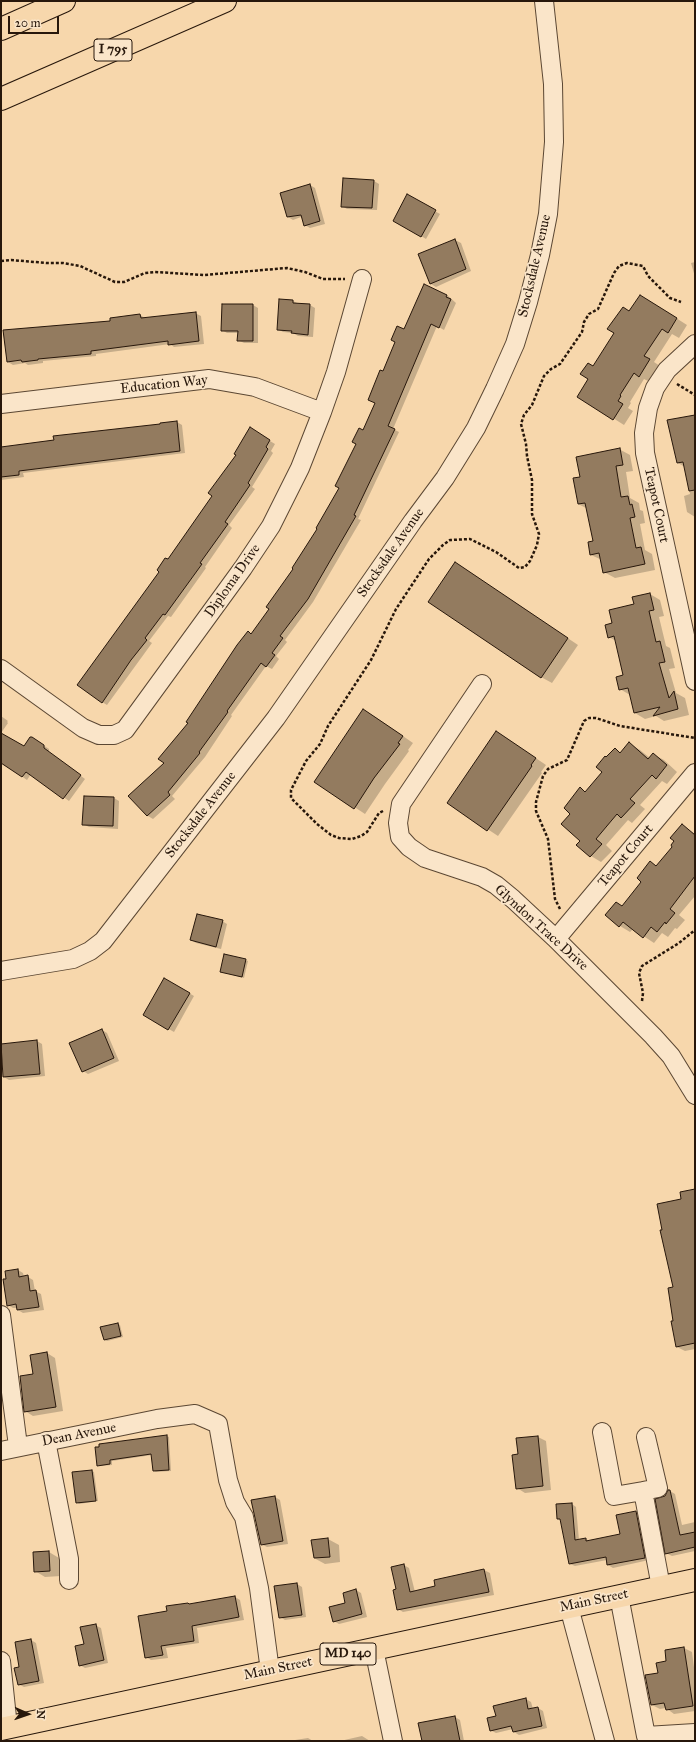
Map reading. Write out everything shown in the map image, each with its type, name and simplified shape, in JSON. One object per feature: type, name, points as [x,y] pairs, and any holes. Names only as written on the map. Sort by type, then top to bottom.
[{"type":"main road","points":[[1,29],[64,1]]},
{"type":"main road","name":"I 795","points":[[1,99],[225,1]]},
{"type":"main road","name":"Main Street","points":[[5,1728],[695,1580]]},
{"type":"street","name":"Stocksdale Avenue","points":[[1,971],[73,959],[90,951],[103,941],[276,718],[413,521],[445,478],[476,428],[496,389],[515,344],[528,302],[548,214],[554,142],[553,84],[544,1]]},
{"type":"street","name":"Diploma Drive","points":[[1,669],[83,728],[99,735],[114,735],[124,730],[243,568],[270,526],[300,468],[322,412],[336,372],[362,279]]},
{"type":"street","name":"Teapot Court","points":[[695,344],[667,370],[655,388],[648,408],[644,432],[645,453],[695,681]]},
{"type":"street","name":"Education Way","points":[[1,404],[188,380],[209,379],[255,387],[322,412]]},
{"type":"street","name":"Glyndon Trace Drive","points":[[482,684],[400,804],[398,823],[400,837],[409,848],[425,858],[482,877],[496,885],[556,939],[653,1036],[671,1056],[695,1095]]},
{"type":"street","name":"Teapot Court","points":[[556,939],[695,773]]},
{"type":"street","points":[[1,1315],[18,1446]]},
{"type":"street","name":"Dean Avenue","points":[[1,1451],[18,1446],[157,1419],[195,1414],[218,1424],[228,1480],[235,1502],[244,1517],[259,1588],[270,1671]]},
{"type":"street","points":[[602,1432],[614,1496],[658,1488],[646,1437]]},
{"type":"street","points":[[46,1441],[69,1559],[69,1580]]},
{"type":"street","points":[[643,1491],[661,1587]]},
{"type":"street","points":[[619,1596],[646,1736],[695,1733]]},
{"type":"street","points":[[569,1607],[605,1741]]},
{"type":"street","points":[[374,1649],[393,1741]]},
{"type":"street","points":[[1,1661],[5,1728]]},
{"type":"path","points":[[1,261],[11,260],[63,263],[80,266],[115,282],[124,282],[145,273],[155,272],[204,275],[287,268],[305,272],[323,279],[362,279]]},
{"type":"path","points":[[400,804],[379,813],[367,832],[361,836],[352,839],[339,838],[326,832],[296,804],[291,798],[291,790],[306,761],[320,744],[328,726],[371,660],[396,609],[429,559],[443,544],[450,540],[470,539],[496,552],[519,568],[524,567],[530,561],[537,545],[539,534],[532,514],[532,480],[526,444],[520,424],[524,415],[532,405],[544,376],[551,369],[560,364],[582,332],[584,322],[589,314],[598,309],[614,273],[619,266],[628,263],[643,266],[648,276],[670,298],[681,302]]},
{"type":"path","points":[[571,921],[559,908],[555,899],[548,839],[536,811],[543,776],[548,769],[567,760],[572,751],[579,730],[584,721],[589,718],[596,718],[620,726],[695,738]]},
{"type":"path","points":[[632,1014],[642,1001],[643,993],[638,973],[642,966],[679,943],[695,930]]},
{"type":"building","points":[[343,178],[374,180],[372,208],[341,207]]},
{"type":"building","points":[[310,184],[320,221],[304,226],[301,215],[287,217],[280,193]]},
{"type":"building","points":[[407,194],[436,210],[421,237],[393,221]]},
{"type":"building","points":[[455,239],[466,269],[430,284],[418,254]]},
{"type":"building","points":[[424,284],[447,295],[446,297],[451,299],[439,328],[431,324],[388,426],[395,429],[354,515],[356,516],[308,599],[280,636],[283,638],[272,653],[275,655],[266,667],[261,663],[199,752],[200,753],[168,792],[170,795],[147,816],[128,796],[164,763],[158,759],[188,723],[186,722],[237,645],[248,631],[251,634],[269,609],[266,607],[293,569],[292,568],[317,529],[316,528],[339,488],[335,486],[356,444],[352,442],[359,428],[363,430],[375,403],[368,400],[380,370],[383,371],[395,342],[391,340],[397,326],[404,329]]},
{"type":"building","points":[[640,295],[677,318],[668,333],[662,329],[644,356],[650,359],[639,377],[634,373],[620,395],[621,396],[618,401],[623,404],[613,420],[577,397],[588,379],[580,374],[588,363],[593,366],[614,333],[607,329],[623,307],[629,311]]},
{"type":"building","points":[[279,299],[293,300],[293,303],[310,304],[308,335],[291,333],[292,331],[277,330]]},
{"type":"building","points":[[222,304],[253,304],[253,341],[237,341],[238,331],[221,331]]},
{"type":"building","points":[[196,312],[199,341],[168,345],[168,341],[91,351],[91,354],[22,362],[21,360],[7,362],[3,330],[110,321],[110,318],[140,314],[141,318]]},
{"type":"building","points":[[695,415],[695,490],[689,491],[683,462],[677,463],[667,420]]},
{"type":"building","points":[[177,421],[180,451],[19,471],[19,475],[1,477],[1,447],[54,440],[53,436]]},
{"type":"building","points":[[250,427],[270,440],[266,447],[268,449],[248,483],[250,485],[225,522],[228,524],[200,563],[202,564],[165,615],[163,614],[145,638],[147,640],[131,660],[102,703],[77,685],[159,572],[157,570],[165,558],[168,559],[212,496],[208,493],[236,455],[234,454]]},
{"type":"building","points":[[620,448],[623,465],[616,466],[621,497],[628,496],[630,505],[632,504],[635,517],[630,518],[636,548],[641,547],[645,564],[603,573],[599,553],[590,555],[588,542],[593,541],[585,503],[578,504],[573,478],[580,477],[576,457]]},
{"type":"building","points":[[455,562],[568,638],[541,678],[428,602]]},
{"type":"building","points":[[650,593],[654,610],[649,611],[656,642],[660,641],[665,662],[659,663],[669,698],[674,691],[678,709],[653,716],[660,707],[634,713],[628,688],[619,690],[616,677],[623,675],[614,636],[608,638],[605,625],[612,623],[609,610],[634,604],[632,597]]},
{"type":"building","points":[[363,709],[403,736],[398,743],[400,744],[374,778],[354,809],[314,782]]},
{"type":"building","points":[[496,731],[536,758],[487,831],[447,803]]},
{"type":"building","points":[[1,733],[24,746],[30,737],[32,737],[44,745],[44,748],[81,775],[63,799],[26,772],[22,777],[1,763]]},
{"type":"building","points":[[629,742],[648,759],[653,753],[667,765],[656,779],[652,775],[630,799],[635,803],[621,818],[617,814],[596,839],[602,844],[590,857],[576,845],[580,841],[561,824],[570,814],[564,808],[580,787],[585,792],[602,772],[596,767],[605,756],[606,757],[615,748],[620,753]]},
{"type":"building","points":[[84,796],[114,797],[113,826],[82,825]]},
{"type":"building","points":[[682,824],[695,835],[695,876],[670,909],[675,913],[657,932],[651,927],[643,938],[623,922],[619,927],[605,915],[616,902],[622,906],[641,882],[637,878],[650,861],[656,866],[672,847],[671,845],[674,841],[670,838]]},
{"type":"building","points":[[197,914],[223,920],[216,947],[190,940]]},
{"type":"building","points":[[224,954],[246,959],[242,977],[220,972]]},
{"type":"building","points":[[164,978],[190,993],[168,1030],[143,1015]]},
{"type":"building","points":[[102,1029],[114,1058],[82,1072],[69,1043]]},
{"type":"building","points":[[37,1040],[40,1074],[3,1077],[1,1044]]},
{"type":"building","points":[[695,1189],[695,1343],[676,1347],[671,1321],[673,1321],[668,1288],[673,1287],[660,1230],[662,1230],[657,1204],[681,1199],[680,1192]]},
{"type":"building","points":[[18,1269],[19,1277],[28,1275],[30,1291],[36,1290],[39,1307],[17,1310],[16,1304],[7,1306],[3,1279],[6,1279],[5,1271]]},
{"type":"building","points":[[118,1323],[121,1336],[104,1340],[100,1327]]},
{"type":"building","points":[[47,1352],[56,1407],[24,1412],[20,1376],[33,1374],[30,1355]]},
{"type":"building","points":[[167,1435],[169,1470],[153,1471],[151,1454],[110,1460],[110,1464],[97,1466],[95,1447],[99,1447],[99,1444]]},
{"type":"building","points":[[538,1436],[543,1486],[516,1489],[512,1455],[518,1454],[516,1438]]},
{"type":"building","points":[[92,1470],[96,1501],[76,1503],[72,1472]]},
{"type":"building","points":[[668,1490],[670,1490],[680,1535],[695,1532],[695,1547],[665,1554],[655,1499],[665,1496]]},
{"type":"building","points":[[275,1496],[283,1541],[261,1545],[251,1500]]},
{"type":"building","points":[[572,1503],[575,1540],[586,1538],[586,1541],[620,1534],[616,1515],[636,1511],[645,1558],[607,1565],[606,1557],[569,1564],[560,1519],[557,1519],[556,1504]]},
{"type":"building","points":[[328,1538],[330,1557],[314,1558],[311,1540]]},
{"type":"building","points":[[49,1551],[50,1571],[34,1572],[33,1552]]},
{"type":"building","points":[[404,1564],[410,1592],[435,1586],[434,1580],[484,1569],[489,1592],[397,1610],[393,1590],[396,1589],[391,1567]]},
{"type":"building","points":[[297,1583],[302,1615],[279,1618],[274,1586]]},
{"type":"building","points":[[356,1589],[362,1614],[333,1622],[329,1607],[345,1603],[343,1593]]},
{"type":"building","points":[[235,1596],[239,1617],[192,1626],[194,1641],[161,1646],[163,1655],[145,1658],[138,1616],[167,1611],[166,1606],[189,1604]]},
{"type":"building","points":[[96,1624],[104,1660],[79,1666],[75,1646],[84,1644],[80,1627]]},
{"type":"building","points":[[31,1639],[39,1681],[18,1685],[14,1668],[19,1667],[15,1642]]},
{"type":"building","points":[[684,1647],[693,1706],[666,1710],[664,1703],[651,1705],[645,1675],[658,1673],[656,1663],[666,1661],[665,1650]]},
{"type":"building","points":[[526,1698],[528,1709],[538,1707],[542,1726],[513,1732],[511,1726],[490,1731],[487,1718],[496,1716],[493,1706]]},
{"type":"building","points":[[455,1716],[460,1741],[422,1741],[418,1723]]}]
